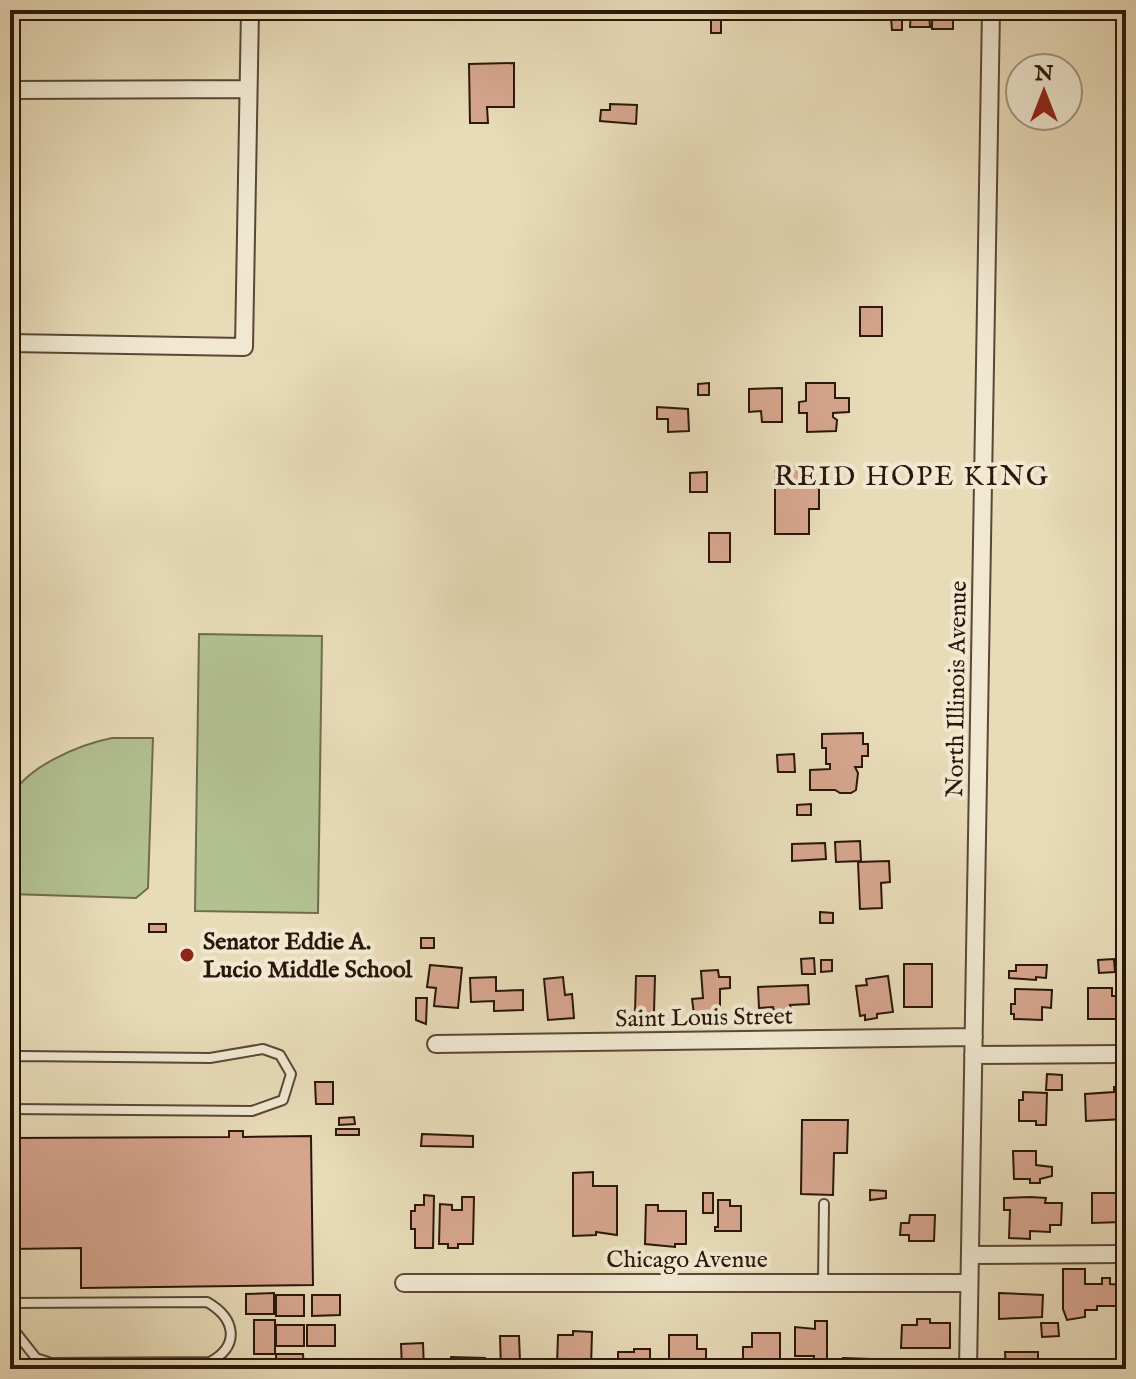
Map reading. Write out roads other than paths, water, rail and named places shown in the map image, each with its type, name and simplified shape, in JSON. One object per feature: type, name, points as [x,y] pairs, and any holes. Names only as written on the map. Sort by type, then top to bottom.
[{"type":"street","points":[[10,343],[244,347],[250,10]]},
{"type":"street","name":"North Illinois Avenue","points":[[968,1369],[991,10]]},
{"type":"street","points":[[10,90],[248,89]]},
{"type":"street","name":"Saint Louis Street","points":[[436,1044],[974,1037]]},
{"type":"street","points":[[973,1055],[1126,1054]]},
{"type":"street","points":[[970,1255],[1126,1254]]},
{"type":"street","name":"Chicago Avenue","points":[[404,1283],[969,1283]]},
{"type":"lane","points":[[10,1060],[21,1056],[210,1058],[263,1049],[280,1055],[291,1074],[283,1100],[252,1111],[10,1109]]},
{"type":"lane","points":[[823,1283],[824,1204]]},
{"type":"lane","points":[[10,1303],[207,1302],[221,1310],[229,1322],[231,1334],[228,1347],[221,1356],[210,1362],[51,1363],[36,1358],[10,1325]]},
{"type":"place","name":"Senator Eddie A. Lucio Middle School","points":[[187,955]]},
{"type":"district","name":"REID HOPE KING","points":[[912,475]]}]
